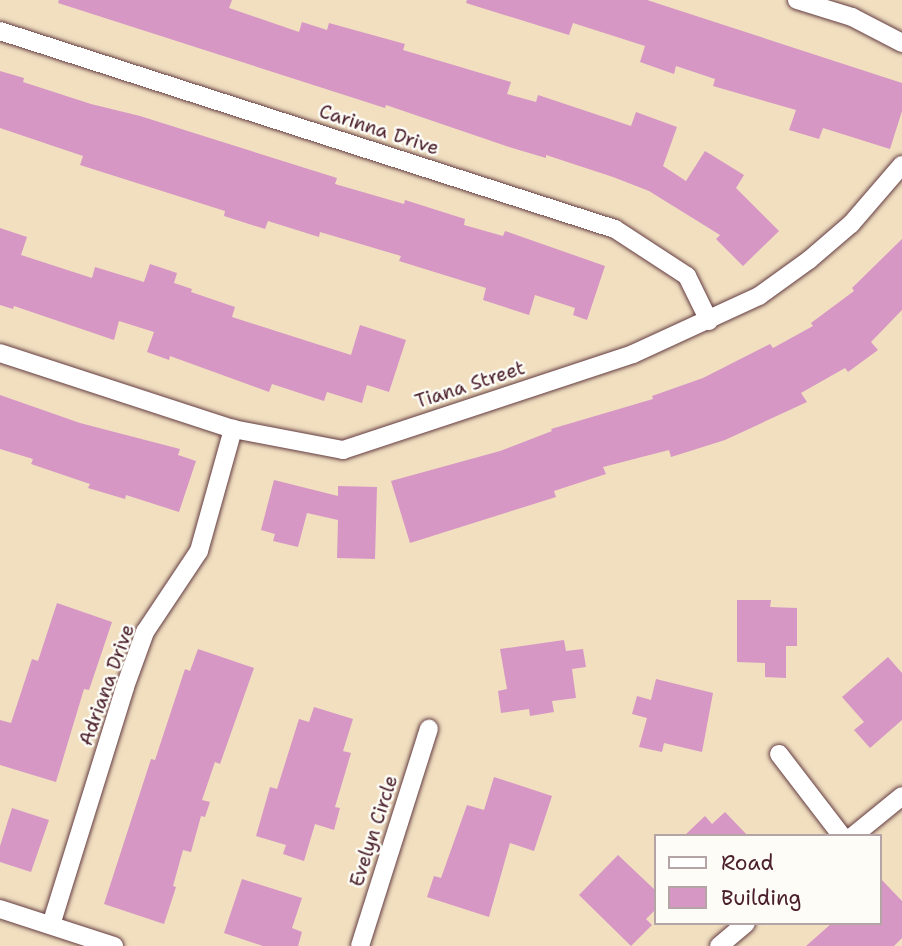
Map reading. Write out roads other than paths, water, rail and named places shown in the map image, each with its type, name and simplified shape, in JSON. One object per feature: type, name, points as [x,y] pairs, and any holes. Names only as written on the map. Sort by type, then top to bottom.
[{"type":"street","points":[[796,0],[852,17],[902,43]]},
{"type":"street","name":"Carinna Drive","points":[[0,31],[615,229],[687,276],[709,321]]},
{"type":"street","name":"Tiana Street","points":[[0,353],[233,429],[343,450],[633,354],[759,296],[809,260],[851,224],[902,165]]},
{"type":"street","name":"Adriana Drive","points":[[51,925],[125,687],[145,632],[199,551],[233,429]]},
{"type":"street","name":"Evelyn Circle","points":[[360,946],[429,729]]},
{"type":"street","points":[[779,754],[840,834]]},
{"type":"street","points":[[855,834],[902,796]]},
{"type":"street","points":[[0,909],[114,946]]},
{"type":"street","points":[[719,946],[744,925]]}]
